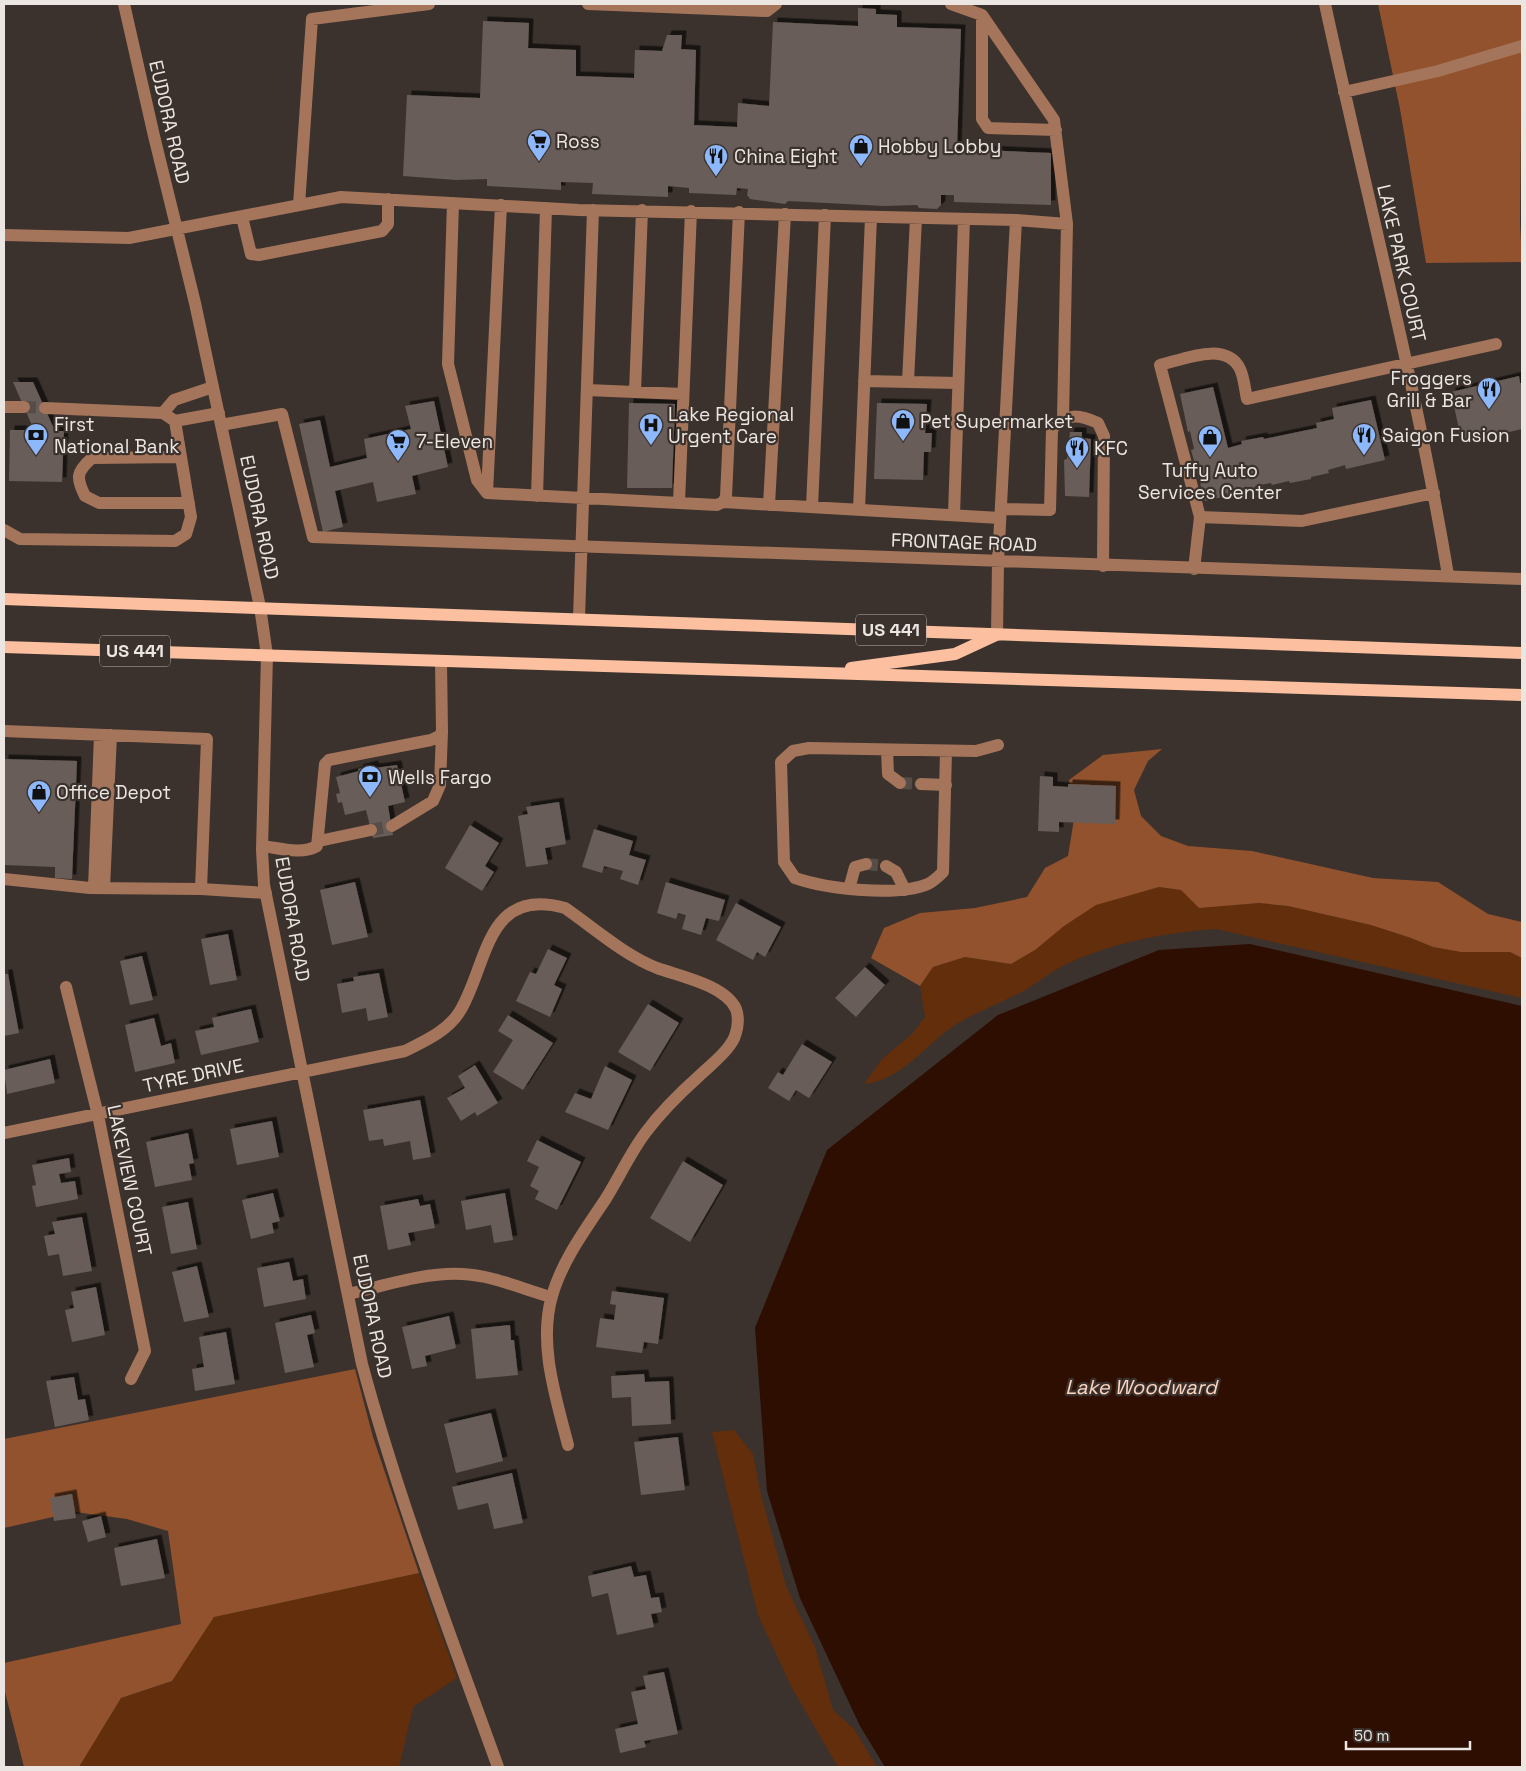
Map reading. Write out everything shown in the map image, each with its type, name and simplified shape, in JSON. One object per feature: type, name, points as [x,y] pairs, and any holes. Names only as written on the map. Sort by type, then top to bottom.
[{"type":"main road","name":"US 441","points":[[4,599],[579,618],[1522,654]]},
{"type":"main road","points":[[816,673],[955,654],[997,635]]},
{"type":"main road","name":"US 441","points":[[4,647],[1522,695]]},
{"type":"street","name":"EUDORA ROAD","points":[[124,4],[213,387],[260,607],[267,655],[262,846],[266,893],[362,1364],[381,1435],[410,1524],[498,1767]]},
{"type":"street","points":[[299,205],[312,19],[429,4]]},
{"type":"street","points":[[588,4],[767,11],[776,4]]},
{"type":"street","points":[[951,4],[982,15],[1054,120],[1066,224],[1063,419]]},
{"type":"street","name":"LAKE PARK COURT","points":[[1325,4],[1434,493],[1448,575]]},
{"type":"street","points":[[982,15],[982,119],[985,124],[988,128],[1056,130]]},
{"type":"street","points":[[1344,92],[1438,71],[1522,46]]},
{"type":"street","points":[[4,235],[129,238],[341,197],[593,210],[1016,220],[1066,224]]},
{"type":"street","points":[[242,217],[251,254],[259,255],[382,231],[388,224],[388,199]]},
{"type":"street","points":[[453,203],[448,364],[477,480],[488,493],[717,505],[723,502],[768,504],[954,515],[1050,510],[1052,429],[1063,419],[1083,416],[1098,423],[1104,436],[1103,566]]},
{"type":"street","points":[[488,493],[501,205]]},
{"type":"street","points":[[537,496],[546,208]]},
{"type":"street","points":[[579,618],[593,210]]},
{"type":"street","points":[[635,392],[642,210]]},
{"type":"street","points":[[679,503],[691,211]]},
{"type":"street","points":[[723,502],[726,497],[739,212]]},
{"type":"street","points":[[768,504],[784,214]]},
{"type":"street","points":[[812,507],[825,215]]},
{"type":"street","points":[[859,510],[871,217]]},
{"type":"street","points":[[908,382],[916,218]]},
{"type":"street","points":[[954,515],[964,219]]},
{"type":"street","points":[[997,635],[998,562],[1016,220]]},
{"type":"street","points":[[1194,568],[1200,518],[1160,365],[1212,353],[1228,356],[1239,368],[1248,399],[1496,344]]},
{"type":"street","points":[[864,382],[957,383]]},
{"type":"street","points":[[163,413],[174,400],[213,387]]},
{"type":"street","points":[[587,390],[683,394]]},
{"type":"street","points":[[4,407],[24,408]]},
{"type":"street","points":[[45,408],[163,413],[176,421],[220,419]]},
{"type":"street","name":"FRONTAGE ROAD","points":[[220,419],[282,414],[313,538],[582,548],[742,551],[1103,566],[1448,575]]},
{"type":"street","points":[[4,530],[20,539],[175,541],[186,534],[191,517],[176,421]]},
{"type":"street","points":[[181,457],[92,458],[81,468],[78,482],[85,496],[99,502],[189,503]]},
{"type":"street","points":[[1200,518],[1302,521],[1434,493]]},
{"type":"street","points":[[1448,575],[1522,579]]},
{"type":"street","points":[[392,826],[433,801],[440,785],[442,732],[441,661]]},
{"type":"street","points":[[4,731],[207,739],[201,889]]},
{"type":"street","points":[[262,846],[309,850],[317,846],[319,841],[324,764],[329,760],[431,740],[442,732]]},
{"type":"street","points":[[96,888],[105,735]]},
{"type":"street","points":[[946,750],[944,872],[930,884],[905,890],[849,889],[794,878],[784,862],[781,762],[794,751],[809,748],[887,750],[946,750],[976,751],[998,745]]},
{"type":"street","points":[[887,750],[888,774],[900,783]]},
{"type":"street","points":[[921,784],[946,785]]},
{"type":"street","points":[[319,841],[371,830]]},
{"type":"street","points":[[849,889],[855,867],[866,864]]},
{"type":"street","points":[[886,866],[896,872],[905,890]]},
{"type":"street","points":[[4,879],[96,888],[201,889],[266,893]]},
{"type":"street","name":"TYRE DRIVE","points":[[4,1132],[98,1115],[405,1051],[441,1031],[460,1010],[485,947],[494,930],[510,914],[533,906],[552,904],[565,908],[644,962],[703,984],[730,1000],[736,1009],[738,1020],[731,1044],[676,1097],[645,1133],[574,1248],[551,1296],[547,1324],[547,1348],[554,1388],[568,1445]]},
{"type":"street","name":"LAKEVIEW COURT","points":[[66,988],[98,1115],[145,1351],[130,1379]]},
{"type":"street","points":[[348,1294],[436,1275],[461,1273],[481,1276],[551,1296]]},
{"type":"shaded area","points":[[1378,4],[1522,4],[1520,224],[1522,262],[1426,263],[1400,109]]},
{"type":"shaded area","points":[[1162,749],[1148,761],[1134,790],[1141,816],[1161,836],[1188,846],[1252,851],[1373,878],[1438,882],[1488,914],[1522,922],[1522,958],[1510,952],[1461,952],[1433,947],[1371,925],[1288,906],[1259,903],[1199,908],[1181,890],[1159,887],[1096,905],[1064,926],[1035,950],[1011,964],[965,957],[933,967],[920,986],[871,958],[884,928],[920,913],[975,908],[1027,897],[1045,868],[1068,856],[1074,819],[1069,780],[1103,755]]},
{"type":"shaded area","points":[[1159,887],[1181,890],[1199,907],[1259,903],[1288,906],[1371,925],[1433,947],[1461,952],[1510,952],[1522,958],[1522,998],[1216,929],[1176,933],[1116,946],[1077,959],[1050,973],[1027,989],[955,1025],[902,1069],[878,1081],[864,1084],[882,1059],[912,1034],[925,1017],[920,986],[933,967],[965,957],[1011,964],[1033,950],[1074,918],[1096,905]]},
{"type":"shaded area","points":[[355,1369],[373,1437],[419,1573],[214,1617],[172,1681],[121,1698],[79,1767],[24,1767],[4,1688],[4,1663],[181,1624],[168,1531],[127,1519],[75,1512],[4,1528],[4,1439]]},
{"type":"shaded area","points":[[734,1430],[753,1454],[760,1491],[786,1586],[815,1647],[833,1710],[854,1729],[877,1767],[838,1767],[792,1688],[758,1615],[712,1432]]},
{"type":"shaded area","points":[[419,1573],[457,1678],[413,1707],[399,1767],[79,1767],[121,1698],[172,1681],[214,1617]]},
{"type":"water","name":"Lake Woodward","points":[[1250,944],[1522,1006],[1522,1767],[885,1767],[860,1726],[800,1598],[767,1491],[755,1328],[827,1150],[998,1015],[1159,950]]},
{"type":"building","points":[[858,8],[876,9],[876,14],[897,15],[897,27],[961,29],[957,149],[1051,153],[1051,205],[954,202],[954,195],[941,195],[941,205],[937,209],[919,208],[917,205],[884,206],[788,201],[785,204],[750,199],[747,195],[748,189],[737,188],[736,195],[689,193],[689,188],[668,186],[668,197],[592,194],[593,183],[561,182],[561,190],[487,186],[487,179],[456,180],[403,176],[407,95],[480,98],[483,21],[529,23],[528,48],[576,50],[576,76],[634,78],[635,50],[662,51],[667,35],[682,35],[681,49],[696,50],[694,125],[737,127],[738,103],[769,106],[773,22],[858,26]]},
{"type":"building","name":"Froggers Grill & Bar","points":[[1519,376],[1520,383],[1522,383],[1522,429],[1462,443],[1451,392]]},
{"type":"building","name":"First National Bank","points":[[13,382],[33,382],[55,431],[64,431],[62,482],[9,481],[10,430],[34,430]]},
{"type":"building","points":[[1213,387],[1228,448],[1242,444],[1241,441],[1263,437],[1264,439],[1317,428],[1316,423],[1334,419],[1332,408],[1371,400],[1385,460],[1346,469],[1345,465],[1328,470],[1329,473],[1311,477],[1311,479],[1255,486],[1255,489],[1227,495],[1227,493],[1221,494],[1222,497],[1205,501],[1191,450],[1194,449],[1190,431],[1188,432],[1180,394]]},
{"type":"building","name":"7-Eleven","points":[[434,401],[448,467],[412,476],[416,494],[377,502],[373,482],[335,491],[343,527],[323,532],[299,424],[320,420],[330,467],[367,458],[364,439],[411,429],[405,406]]},
{"type":"building","name":"Lake Regional Urgent Care","points":[[629,403],[675,404],[672,488],[627,488]]},
{"type":"building","name":"Pet Supermarket","points":[[877,403],[927,404],[925,433],[932,433],[931,452],[924,452],[923,480],[874,479]]},
{"type":"building","name":"KFC","points":[[1070,432],[1082,432],[1082,438],[1091,439],[1089,497],[1065,496],[1064,460],[1067,459]]},
{"type":"building","name":"Office Depot","points":[[4,759],[77,761],[72,879],[55,878],[55,867],[4,865]]},
{"type":"building","name":"Wells Fargo","points":[[373,765],[375,768],[397,765],[405,802],[388,806],[393,835],[373,838],[366,810],[345,815],[342,802],[338,803],[336,794],[340,793],[336,777]]},
{"type":"building","points":[[1040,776],[1053,777],[1053,786],[1068,787],[1068,784],[1116,786],[1115,824],[1059,822],[1059,832],[1038,831]]},
{"type":"building","points":[[559,802],[566,844],[545,848],[548,864],[526,867],[518,816],[528,814],[526,807]]},
{"type":"building","points":[[470,825],[499,843],[485,866],[494,872],[482,891],[445,868]]},
{"type":"building","points":[[594,829],[633,841],[629,855],[646,860],[638,885],[620,879],[623,871],[604,866],[602,873],[582,867]]},
{"type":"building","points":[[355,882],[368,937],[332,945],[320,890]]},
{"type":"building","points":[[666,882],[725,900],[719,921],[706,918],[701,935],[682,929],[686,915],[678,913],[676,919],[657,913]]},
{"type":"building","points":[[736,903],[781,927],[765,957],[757,952],[753,960],[716,940]]},
{"type":"building","points":[[228,934],[237,980],[210,985],[201,939]]},
{"type":"building","points":[[548,949],[567,958],[554,985],[562,989],[550,1017],[516,1001],[530,972],[536,974]]},
{"type":"building","points":[[142,956],[153,1000],[130,1005],[120,961]]},
{"type":"building","points":[[865,967],[885,985],[856,1017],[835,998]]},
{"type":"building","points":[[379,973],[388,1017],[368,1021],[366,1008],[342,1013],[337,984],[354,981],[353,977]]},
{"type":"building","points":[[4,974],[8,974],[19,1033],[4,1036]]},
{"type":"building","points":[[648,1004],[679,1023],[650,1071],[618,1052]]},
{"type":"building","points":[[251,1009],[259,1042],[201,1055],[195,1031],[214,1027],[212,1018]]},
{"type":"building","points":[[508,1015],[553,1043],[523,1090],[493,1072],[513,1040],[498,1031]]},
{"type":"building","points":[[154,1018],[161,1046],[171,1043],[175,1063],[135,1072],[125,1025]]},
{"type":"building","points":[[802,1044],[832,1062],[809,1098],[796,1090],[789,1101],[768,1088],[778,1072],[783,1075]]},
{"type":"building","points":[[50,1059],[55,1083],[7,1094],[4,1070]]},
{"type":"building","points":[[475,1065],[498,1103],[477,1116],[475,1112],[461,1121],[447,1098],[465,1088],[458,1076]]},
{"type":"building","points":[[605,1066],[632,1080],[608,1130],[565,1112],[575,1093],[591,1099]]},
{"type":"building","points":[[420,1100],[431,1157],[413,1160],[410,1141],[384,1146],[383,1139],[369,1141],[363,1110]]},
{"type":"building","points":[[272,1121],[279,1157],[237,1165],[230,1129]]},
{"type":"building","points":[[188,1133],[194,1163],[189,1164],[192,1180],[155,1187],[146,1142]]},
{"type":"building","points":[[537,1140],[581,1162],[557,1210],[535,1199],[539,1191],[530,1186],[539,1167],[527,1161]]},
{"type":"building","points":[[69,1158],[71,1172],[59,1174],[61,1183],[75,1181],[78,1199],[36,1207],[32,1186],[36,1185],[32,1165]]},
{"type":"building","points":[[683,1161],[723,1185],[690,1242],[650,1218]]},
{"type":"building","points":[[273,1193],[280,1221],[272,1223],[274,1233],[251,1239],[242,1200]]},
{"type":"building","points":[[505,1193],[513,1240],[494,1243],[491,1225],[466,1230],[461,1201]]},
{"type":"building","points":[[418,1199],[420,1206],[430,1204],[435,1228],[408,1233],[411,1245],[388,1250],[380,1206]]},
{"type":"building","points":[[188,1202],[197,1249],[171,1254],[162,1207]]},
{"type":"building","points":[[82,1217],[92,1271],[63,1276],[59,1254],[48,1256],[44,1236],[55,1234],[52,1222]]},
{"type":"building","points":[[289,1262],[293,1281],[303,1279],[306,1299],[264,1307],[257,1268]]},
{"type":"building","points":[[197,1266],[209,1317],[184,1322],[172,1272]]},
{"type":"building","points":[[96,1287],[105,1335],[72,1342],[65,1310],[74,1308],[71,1292]]},
{"type":"building","points":[[612,1291],[664,1298],[658,1344],[644,1342],[642,1353],[596,1347],[600,1318],[614,1320],[616,1305],[610,1304]]},
{"type":"building","points":[[311,1315],[315,1333],[307,1335],[314,1367],[285,1373],[275,1323]]},
{"type":"building","points":[[449,1316],[456,1348],[425,1356],[427,1366],[412,1369],[402,1327]]},
{"type":"building","points":[[510,1325],[511,1340],[514,1340],[518,1375],[476,1379],[471,1329]]},
{"type":"building","points":[[226,1332],[235,1384],[195,1391],[192,1369],[204,1367],[199,1337]]},
{"type":"building","points":[[644,1374],[645,1382],[669,1381],[671,1424],[632,1426],[631,1397],[612,1398],[611,1376]]},
{"type":"building","points":[[74,1377],[78,1400],[85,1399],[89,1420],[55,1427],[46,1381]]},
{"type":"building","points":[[491,1413],[503,1461],[456,1473],[444,1424]]},
{"type":"building","points":[[678,1437],[685,1490],[641,1495],[634,1442]]},
{"type":"building","points":[[512,1473],[523,1523],[494,1529],[488,1503],[458,1510],[452,1487]]},
{"type":"building","points":[[72,1494],[76,1518],[54,1521],[50,1498]]},
{"type":"building","points":[[101,1516],[106,1537],[88,1542],[82,1521]]},
{"type":"building","points":[[157,1539],[165,1578],[121,1586],[114,1548]]},
{"type":"building","points":[[631,1566],[634,1577],[646,1575],[651,1598],[659,1597],[662,1612],[651,1614],[654,1627],[617,1635],[608,1593],[592,1597],[588,1576]]},
{"type":"building","points":[[664,1672],[678,1734],[644,1741],[646,1747],[620,1753],[615,1729],[638,1724],[631,1692],[646,1689],[643,1676]]},
{"type":"tunnel","points":[[24,407],[45,408]]},
{"type":"tunnel","points":[[900,783],[921,784]]},
{"type":"tunnel","points":[[371,830],[392,826]]},
{"type":"tunnel","points":[[866,864],[886,866]]},
{"type":"place","name":"Ross","points":[[539,162]]},
{"type":"place","name":"Hobby Lobby","points":[[861,167]]},
{"type":"place","name":"China Eight","points":[[716,177]]},
{"type":"place","name":"Froggers Grill & Bar","points":[[1489,410]]},
{"type":"place","name":"Pet Supermarket","points":[[903,442]]},
{"type":"place","name":"Lake Regional Urgent Care","points":[[651,446]]},
{"type":"place","name":"First National Bank","points":[[36,456]]},
{"type":"place","name":"Saigon Fusion","points":[[1364,456]]},
{"type":"place","name":"Tuffy Auto Services Center","points":[[1210,458]]},
{"type":"place","name":"7-Eleven","points":[[398,462]]},
{"type":"place","name":"KFC","points":[[1077,469]]},
{"type":"place","name":"Wells Fargo","points":[[370,798]]},
{"type":"place","name":"Office Depot","points":[[39,813]]}]
